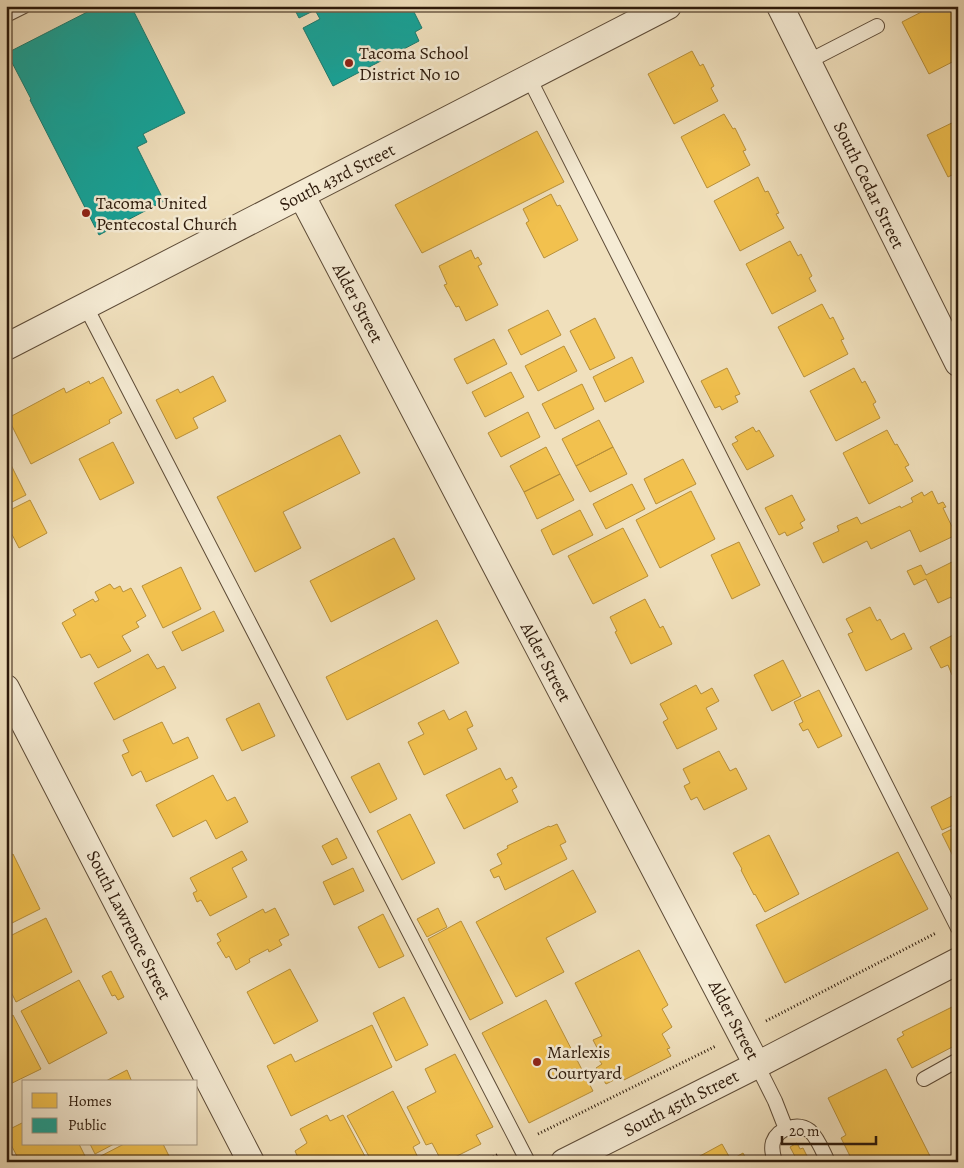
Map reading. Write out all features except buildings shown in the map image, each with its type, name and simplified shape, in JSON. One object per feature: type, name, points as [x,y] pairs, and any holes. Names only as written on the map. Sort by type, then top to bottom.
[{"type":"street","name":"South 43rd Street","points":[[6,347],[668,6]]},
{"type":"street","name":"South Cedar Street","points":[[780,6],[958,363]]},
{"type":"street","name":"Alder Street","points":[[302,196],[757,1065]]},
{"type":"street","name":"South Lawrence Street","points":[[6,688],[251,1162]]},
{"type":"street","name":"South 45th Street","points":[[564,1162],[958,961]]},
{"type":"lane","points":[[6,15],[24,6]]},
{"type":"lane","points":[[807,62],[877,26]]},
{"type":"lane","points":[[529,78],[958,928]]},
{"type":"lane","points":[[86,306],[528,1162]]},
{"type":"lane","points":[[924,1079],[958,1060]]},
{"type":"lane","name":"Alder Street","points":[[757,1065],[775,1101],[786,1129]]},
{"type":"lane","points":[[775,1162],[772,1152],[774,1141],[780,1132],[789,1128],[800,1127],[809,1131],[816,1139],[828,1162]]},
{"type":"place","name":"Tacoma School District No 10","points":[[349,63]]},
{"type":"place","name":"Tacoma United Pentecostal Church","points":[[86,213]]},
{"type":"place","name":"Marlexis Courtyard","points":[[537,1062]]}]
